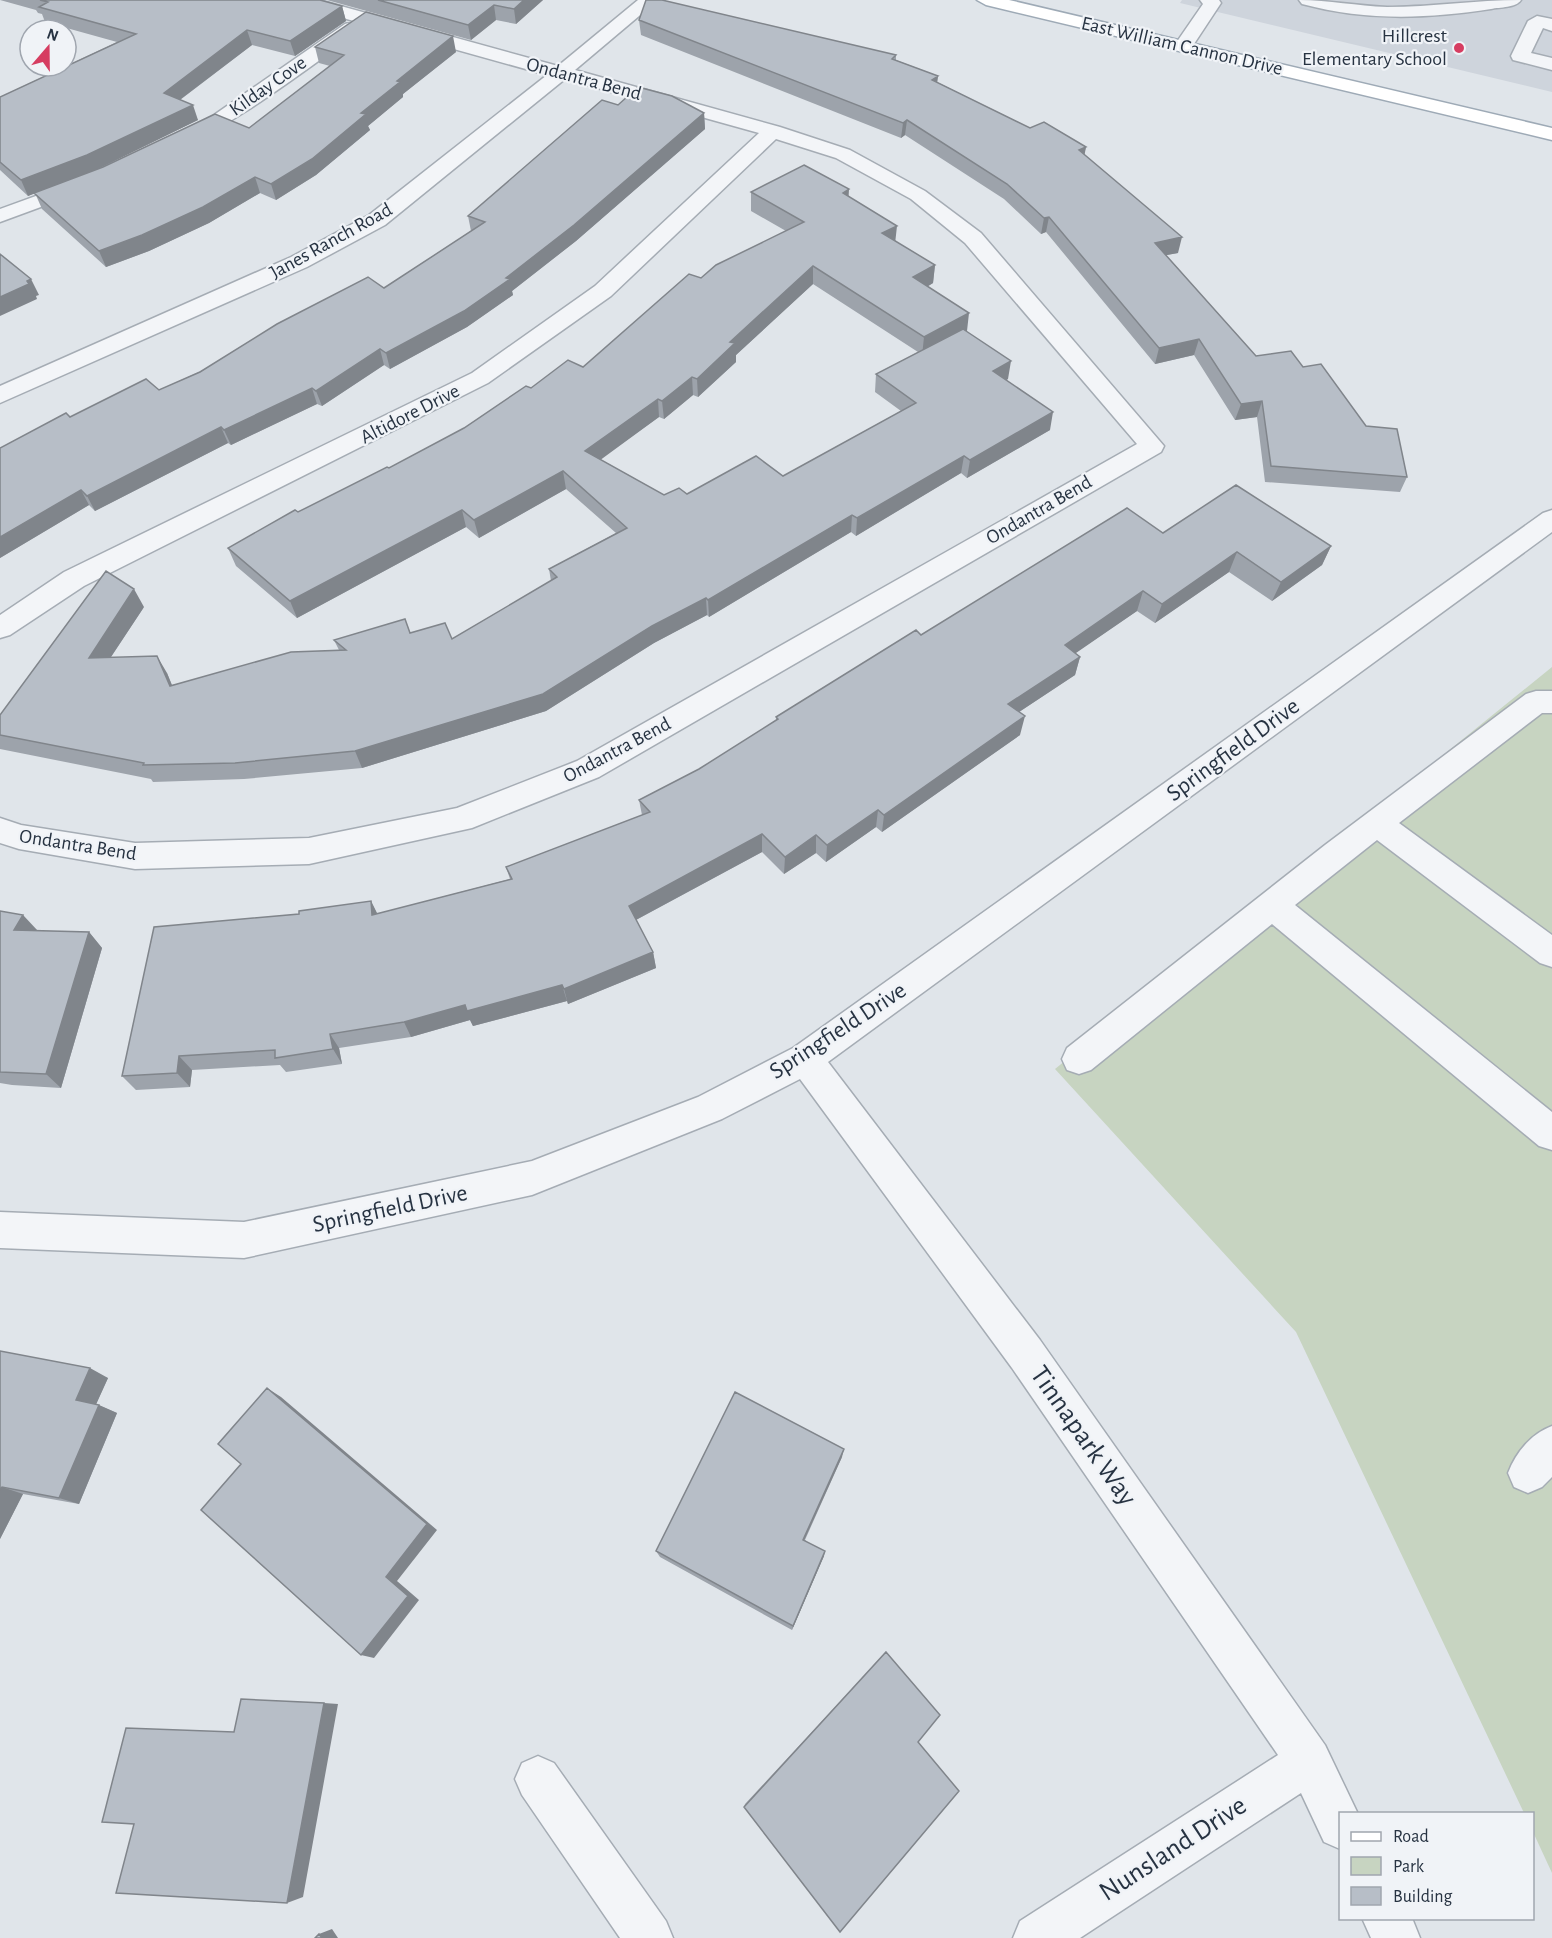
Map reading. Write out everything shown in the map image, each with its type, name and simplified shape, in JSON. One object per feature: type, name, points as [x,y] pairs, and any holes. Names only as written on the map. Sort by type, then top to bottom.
[{"type":"main road","name":"East William Cannon Drive","points":[[986,0],[1552,134]]},
{"type":"street","name":"Ondantra Bend","points":[[0,830],[19,837],[135,856],[309,851],[461,819],[588,769],[1152,446],[973,238],[918,195],[843,154],[773,130],[299,0]]},
{"type":"street","name":"Janes Ranch Road","points":[[0,394],[300,262],[377,220],[650,0]]},
{"type":"street","points":[[1183,46],[1212,3],[1209,0]]},
{"type":"street","points":[[1308,0],[1327,6],[1410,13],[1512,0]]},
{"type":"street","name":"Kilday Cove","points":[[170,146],[221,119],[365,19]]},
{"type":"street","points":[[1552,25],[1537,21],[1520,56],[1552,64]]},
{"type":"street","name":"Altidore Drive","points":[[0,628],[74,579],[480,378],[603,291],[773,130]]},
{"type":"street","points":[[0,216],[102,177]]},
{"type":"street","name":"Springfield Drive","points":[[0,1230],[244,1240],[532,1178],[710,1108],[805,1059],[1552,519]]},
{"type":"street","points":[[1079,1059],[1272,905],[1536,702],[1552,702]]},
{"type":"street","points":[[1377,823],[1552,953]]},
{"type":"street","points":[[1272,905],[1552,1134]]},
{"type":"street","name":"Tinnapark Way","points":[[805,1059],[1026,1354],[1309,1761],[1339,1822]]},
{"type":"street","name":"Nunsland Drive","points":[[1037,1938],[1309,1761]]},
{"type":"street","points":[[538,1779],[649,1938]]},
{"type":"street","points":[[1387,1920],[1396,1938]]},
{"type":"shaded area","name":"Hillcrest Elementary School","points":[[1182,0],[1552,0],[1552,92],[1180,3]]},
{"type":"green space","points":[[1552,667],[1552,1873],[1534,1834],[1534,1812],[1524,1812],[1296,1332],[1055,1069]]},
{"type":"building","points":[[40,0],[320,0],[342,6],[290,41],[247,30],[164,93],[193,105],[87,155],[21,180],[0,162],[0,97],[41,78],[78,78],[78,61],[136,34],[39,7],[48,2]]},
{"type":"building","points":[[378,0],[524,0],[514,9],[494,5],[468,25]]},
{"type":"building","points":[[646,0],[662,0],[896,55],[892,59],[938,76],[932,80],[1030,128],[1044,122],[1086,147],[1079,150],[1182,237],[1155,243],[1256,356],[1291,351],[1303,367],[1321,364],[1366,426],[1397,429],[1407,477],[1271,466],[1262,401],[1241,404],[1199,339],[1159,348],[1049,217],[1044,218],[1007,184],[907,120],[903,123],[639,20]]},
{"type":"building","points":[[366,12],[453,36],[397,81],[400,82],[361,113],[366,114],[312,159],[271,184],[255,177],[203,207],[142,235],[99,251],[34,193],[103,167],[215,114],[249,128],[344,55],[315,47]]},
{"type":"building","points":[[638,87],[672,96],[704,113],[574,225],[506,278],[510,279],[464,311],[386,353],[380,349],[316,391],[312,388],[224,430],[221,427],[87,496],[81,490],[0,537],[0,448],[66,413],[70,417],[146,379],[159,390],[200,372],[277,324],[368,277],[384,288],[485,222],[468,216],[602,100],[618,105]]},
{"type":"building","points":[[804,165],[849,189],[843,193],[897,226],[882,233],[935,265],[913,277],[969,313],[924,337],[813,266],[730,342],[735,343],[697,379],[692,377],[662,401],[658,399],[585,451],[664,495],[679,488],[687,494],[756,456],[783,476],[916,403],[876,374],[963,329],[1011,361],[993,371],[1053,412],[970,460],[964,456],[857,518],[852,515],[708,600],[706,598],[652,626],[543,694],[355,751],[235,763],[143,765],[144,763],[0,735],[0,715],[106,571],[134,589],[89,658],[157,656],[170,686],[291,652],[346,650],[334,640],[405,619],[410,633],[445,623],[452,639],[557,577],[549,569],[627,528],[563,471],[474,520],[462,510],[290,601],[228,548],[295,510],[298,512],[389,468],[464,428],[526,386],[531,388],[568,360],[583,367],[689,274],[701,278],[716,265],[804,222],[751,192]]},
{"type":"building","points":[[0,254],[31,279],[27,281],[29,284],[0,297]]},
{"type":"building","points":[[1236,485],[1331,546],[1281,582],[1237,552],[1162,604],[1143,591],[1065,645],[1080,657],[1008,704],[1025,716],[884,815],[878,810],[827,845],[816,835],[785,857],[762,834],[629,906],[653,952],[564,989],[562,985],[467,1011],[465,1005],[404,1022],[330,1034],[333,1049],[275,1058],[275,1050],[179,1056],[177,1073],[122,1076],[154,927],[299,914],[299,911],[371,901],[372,915],[512,879],[506,867],[650,812],[639,800],[699,769],[778,719],[776,717],[916,630],[921,635],[1127,508],[1163,533]]},
{"type":"building","points":[[0,911],[23,915],[14,930],[89,932],[46,1074],[0,1072]]},
{"type":"building","points":[[0,1351],[90,1368],[76,1400],[99,1405],[59,1498],[2,1487],[0,1490]]},
{"type":"building","points":[[267,1388],[427,1524],[386,1577],[408,1596],[361,1655],[201,1510],[241,1464],[218,1444]]},
{"type":"building","points":[[735,1392],[844,1449],[803,1540],[825,1551],[793,1626],[656,1551]]},
{"type":"building","points":[[886,1652],[940,1715],[918,1742],[959,1791],[840,1932],[744,1807]]},
{"type":"building","points":[[241,1699],[324,1703],[287,1903],[116,1893],[134,1824],[102,1822],[126,1728],[234,1732]]},
{"type":"place","name":"Hillcrest Elementary School","points":[[1459,48]]}]
